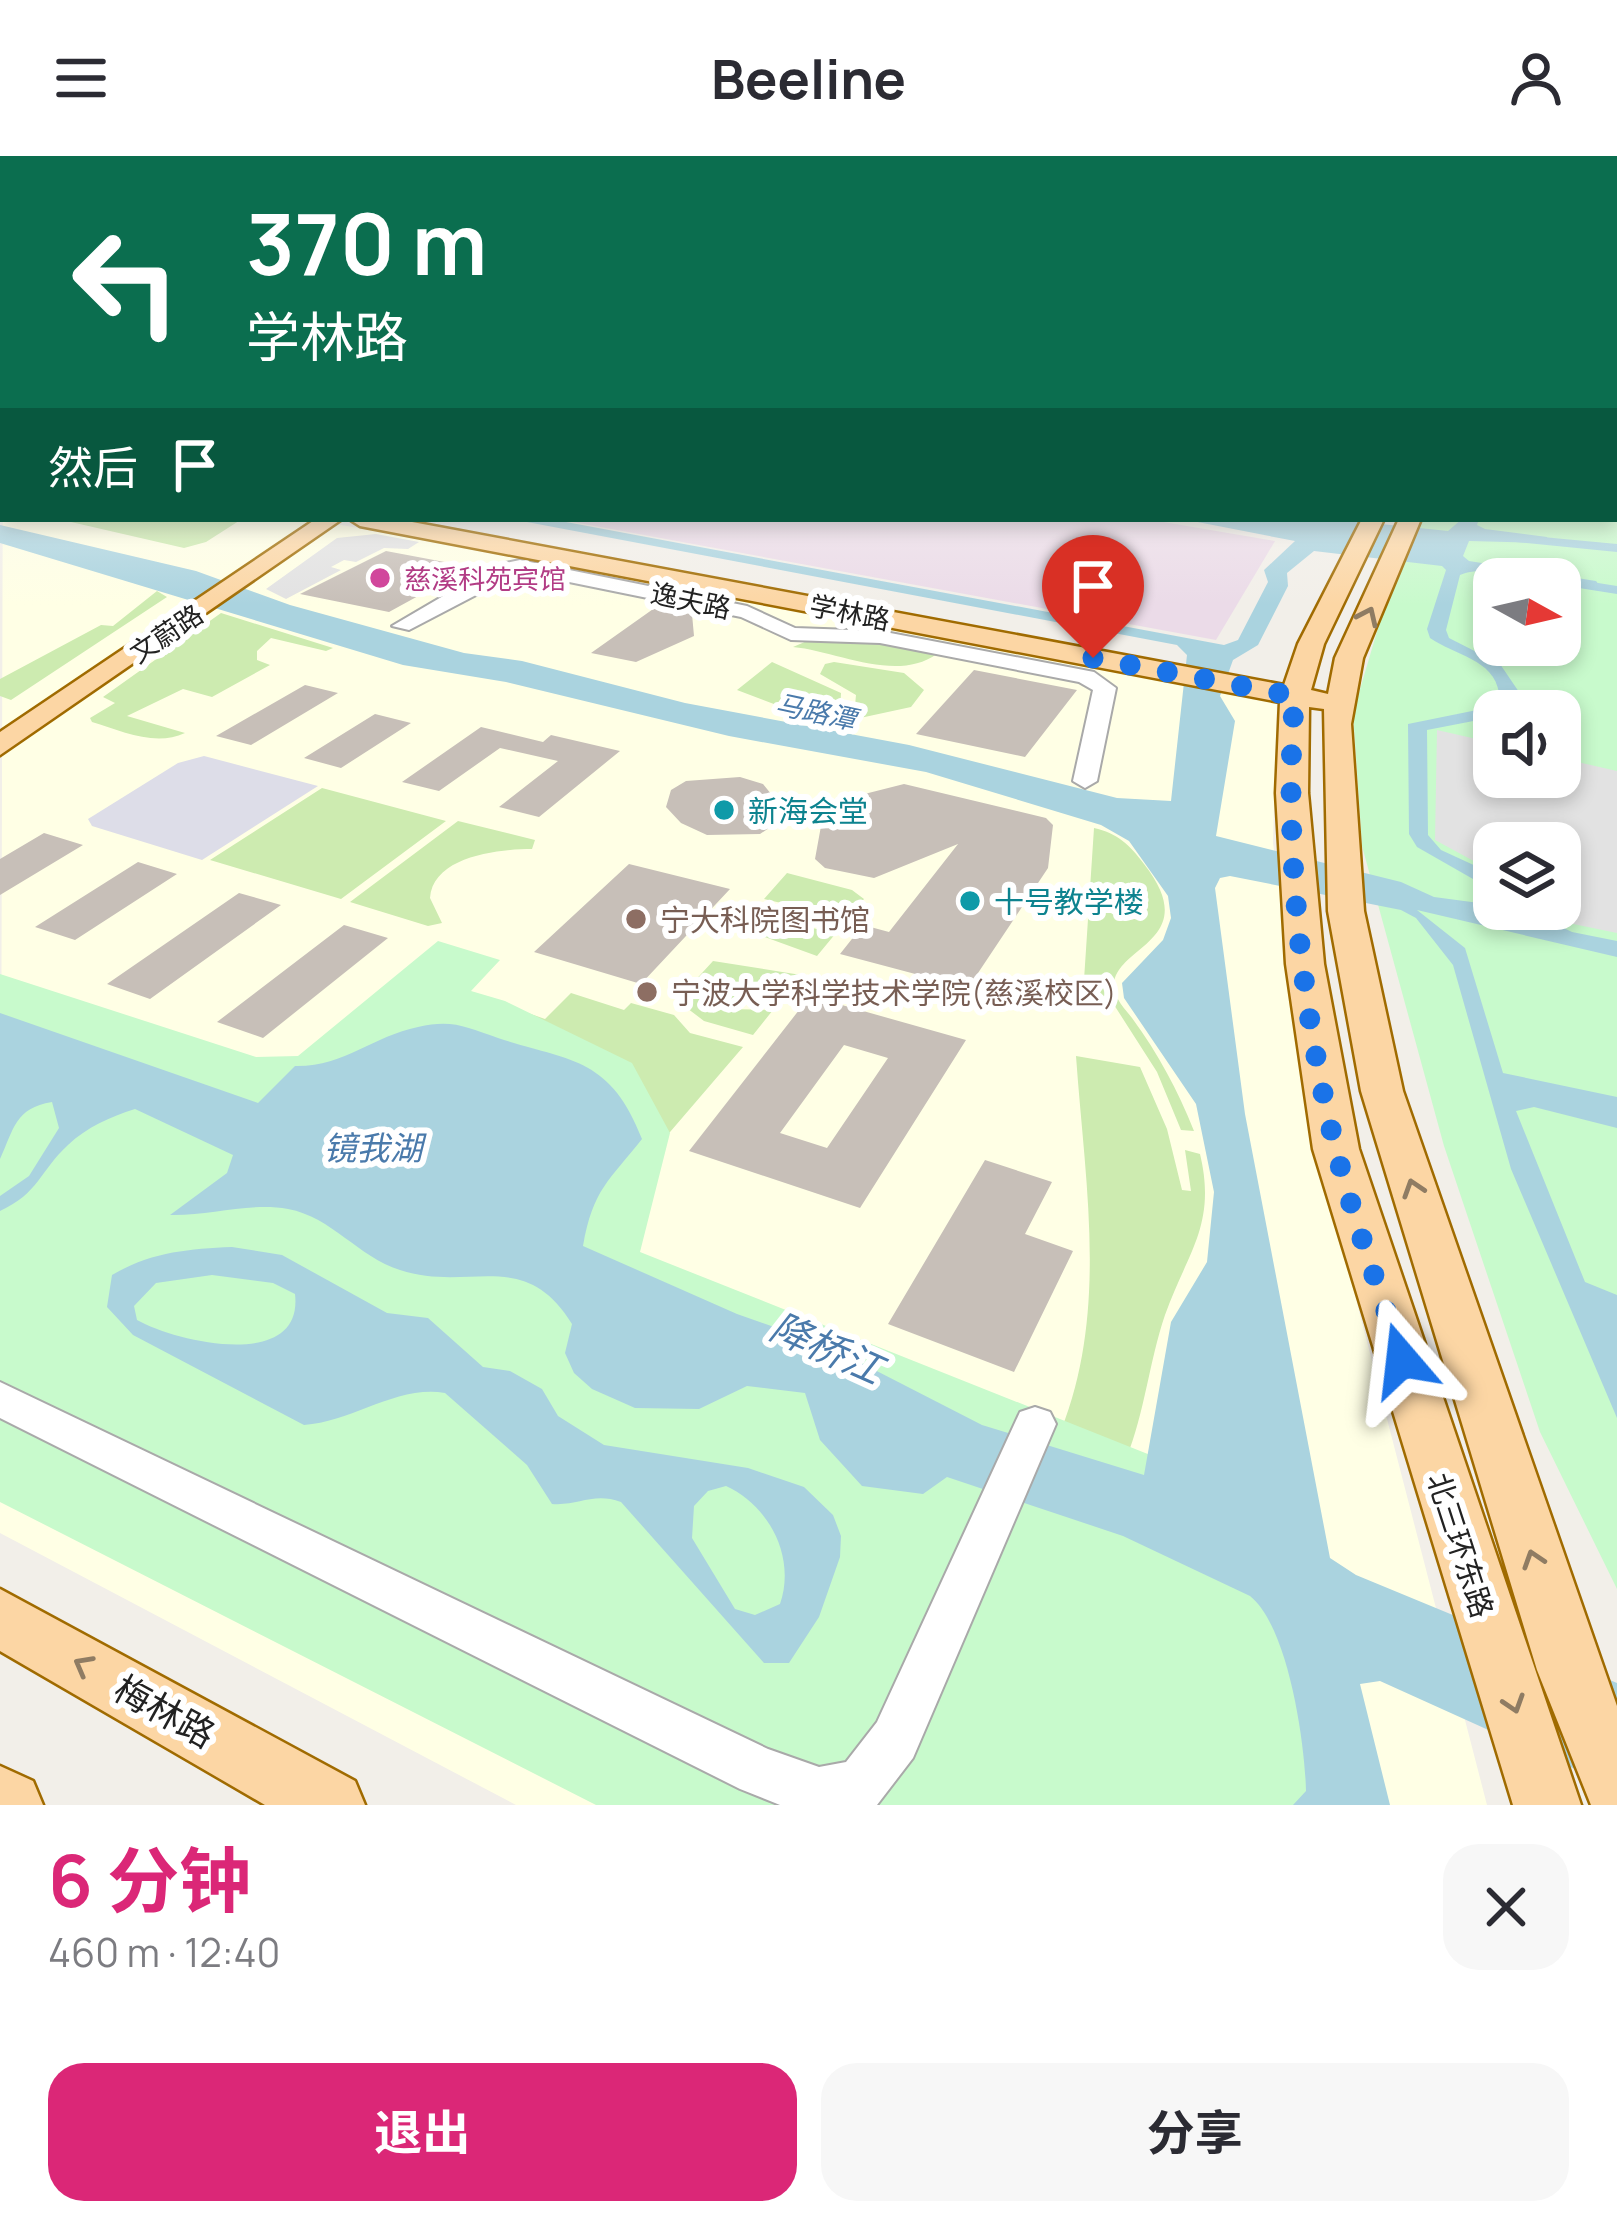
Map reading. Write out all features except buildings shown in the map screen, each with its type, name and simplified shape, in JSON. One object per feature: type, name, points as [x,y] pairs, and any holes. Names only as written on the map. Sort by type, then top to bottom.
[{"type":"main road","name":"文蔚路","points":[[231,580],[306,522]]},
{"type":"main road","name":"文蔚路","points":[[0,724],[326,522]]},
{"type":"main road","name":"学林路","points":[[376,522],[1233,685],[1297,691]]},
{"type":"main road","name":"学林路","points":[[447,522],[1341,699]]},
{"type":"main road","name":"北三环东路","points":[[1371,522],[1311,644],[1297,691],[1296,843],[1322,906],[1569,1670],[1617,1785]]},
{"type":"main road","name":"北三环东路","points":[[1409,522],[1348,658],[1341,699],[1336,755],[1342,854],[1322,906],[1336,1149],[1543,1796]]},
{"type":"main road","name":"文蔚路","points":[[0,746],[198,602]]},
{"type":"main road","name":"梅林路","points":[[0,1618],[331,1805]]},
{"type":"main road","points":[[0,1800],[9,1805]]},
{"type":"street","name":"逸夫路","points":[[403,626],[503,569],[520,566],[747,612],[791,634],[880,637],[1086,677],[1105,688],[1084,781]]},
{"type":"street","points":[[0,1399],[758,1771],[819,1793],[860,1786],[895,1740],[1035,1424]]},
{"type":"shaded area","name":"宁波大学科学技术学院(慈溪校区)","points":[[3,522],[324,522],[653,578],[1277,697],[1273,843],[1315,1141],[1487,1805],[516,1805],[0,1533]]},
{"type":"shaded area","points":[[573,522],[1164,522],[1275,541],[1216,640]]},
{"type":"shaded area","points":[[376,534],[419,542],[408,549],[384,548],[356,562],[344,560],[331,567],[341,570],[286,599],[266,589],[337,538]]},
{"type":"shaded area","points":[[1437,730],[1473,738],[1473,798],[1581,798],[1581,763],[1617,771],[1617,933],[1581,926],[1581,822],[1473,822],[1473,861],[1435,840]]},
{"type":"shaded area","points":[[204,756],[318,786],[202,860],[92,826],[88,819],[178,763]]},
{"type":"green space","points":[[71,522],[237,522],[206,542],[184,548]]},
{"type":"green space","points":[[1419,522],[1617,522],[1617,1589],[1540,1432],[1444,1146],[1362,846],[1353,713],[1381,618]]},
{"type":"green space","points":[[157,591],[167,597],[11,700],[0,696],[0,679],[101,625],[113,626]]},
{"type":"green space","points":[[221,613],[333,648],[326,651],[271,638],[257,651],[257,660],[270,665],[212,697],[183,689],[127,716],[185,733],[174,737],[138,736],[92,722],[90,718],[115,703],[103,697]]},
{"type":"green space","points":[[807,641],[884,643],[937,654],[921,662],[885,666],[793,647]]},
{"type":"green space","points":[[772,662],[841,693],[840,712],[800,714],[737,690]]},
{"type":"green space","points":[[825,664],[904,673],[924,690],[911,707],[860,718],[854,716],[856,695],[820,674]]},
{"type":"green space","points":[[322,788],[446,821],[341,899],[210,860]]},
{"type":"green space","points":[[458,821],[535,840],[532,849],[486,853],[443,873],[430,898],[442,923],[428,926],[350,902]]},
{"type":"green space","points":[[1094,828],[1128,846],[1160,890],[1165,910],[1161,926],[1126,961],[1114,987],[1167,1073],[1194,1131],[1181,1130],[1157,1072],[1109,997],[1083,995]]},
{"type":"green space","points":[[787,873],[852,890],[864,899],[856,909],[820,912],[764,899]]},
{"type":"green space","points":[[755,916],[836,933],[817,956],[743,929]]},
{"type":"green space","points":[[438,941],[500,960],[471,991],[505,1001],[632,1063],[670,1133],[640,1252],[1306,1517],[1374,1805],[596,1805],[0,1502],[0,974],[256,1057],[298,1056]]},
{"type":"green space","points":[[713,961],[801,975],[780,1002],[734,1000],[691,985]]},
{"type":"green space","points":[[465,991],[545,1019],[571,993],[624,1010],[631,1003],[674,1015],[690,1033],[743,1047],[652,1153],[498,1033]]},
{"type":"green space","points":[[687,994],[728,1009],[773,1010],[753,1035],[704,1021],[679,1002]]},
{"type":"green space","points":[[1076,1056],[1140,1067],[1167,1129],[1182,1190],[1191,1191],[1185,1150],[1200,1154],[1204,1179],[1197,1238],[1165,1315],[1126,1459],[1057,1440],[1084,1346],[1089,1298],[1088,1202]]},
{"type":"water","points":[[527,522],[566,522],[1224,645],[1238,640],[1268,582],[1264,570],[1295,541],[1197,522],[1362,522],[1448,531],[1458,522],[1478,522],[1485,529],[1547,537],[1548,543],[1469,541],[1463,556],[1473,562],[1473,571],[1460,575],[1446,630],[1449,638],[1473,650],[1473,661],[1430,638],[1427,629],[1446,570],[1442,566],[1314,551],[1287,573],[1288,586],[1258,645],[1233,660],[1220,696],[1235,721],[1216,836],[1401,882],[1434,897],[1473,902],[1473,923],[1417,910],[1465,948],[1503,1073],[1617,1097],[1617,1128],[1534,1107],[1516,1111],[1585,1282],[1617,1295],[1617,1418],[1511,1169],[1453,965],[1416,918],[1401,910],[1230,876],[1220,878],[1215,888],[1245,1114],[1330,1558],[1356,1575],[1617,1683],[1617,1788],[1380,1681],[1360,1684],[1390,1805],[1293,1805],[1306,1791],[1292,1686],[1275,1632],[1250,1596],[1123,1536],[947,1477],[923,1494],[862,1486],[820,1440],[805,1393],[747,1386],[699,1409],[635,1408],[592,1389],[574,1373],[565,1353],[572,1324],[554,1300],[535,1286],[494,1276],[425,1276],[400,1270],[318,1220],[288,1209],[170,1215],[227,1173],[233,1155],[135,1109],[75,1139],[31,1189],[0,1211],[0,1196],[29,1176],[59,1128],[52,1102],[30,1109],[17,1122],[0,1159],[0,1013],[258,1103],[295,1066],[329,1062],[418,1027],[459,1025],[584,1066],[616,1091],[629,1111],[642,1139],[597,1198],[583,1246],[737,1314],[828,1346],[982,1425],[1144,1475],[1171,1322],[1207,1262],[1214,1192],[1196,1104],[1124,998],[1122,983],[1163,940],[1171,918],[1168,896],[1129,841],[1101,825],[926,772],[729,736],[506,682],[403,665],[0,543],[0,525],[196,571],[290,605],[464,653],[522,661],[685,703],[909,745],[1117,798],[1171,801],[1187,655],[1177,645]]},
{"type":"water","points":[[1581,579],[1596,581],[1603,590],[1581,586]]},
{"type":"water","points":[[1482,666],[1501,666],[1518,690],[1498,690]]},
{"type":"water","points":[[1473,711],[1473,721],[1427,730],[1428,835],[1441,850],[1473,865],[1473,879],[1417,847],[1409,834],[1408,724]]},
{"type":"water","points":[[1502,930],[1568,930],[1617,941],[1617,957]]},
{"type":"water","points":[[232,1247],[282,1255],[387,1313],[428,1318],[483,1367],[510,1371],[542,1389],[558,1416],[604,1445],[748,1468],[804,1487],[833,1515],[841,1536],[840,1557],[819,1617],[789,1663],[764,1663],[621,1502],[602,1498],[552,1504],[527,1465],[445,1393],[409,1394],[304,1425],[133,1335],[107,1307],[112,1275],[127,1267],[185,1251]],"holes":[[[212,1275],[273,1283],[295,1294],[292,1318],[280,1334],[234,1344],[179,1336],[137,1320],[134,1306],[156,1283]],[[726,1486],[767,1520],[782,1552],[780,1604],[755,1615],[735,1609],[692,1538],[694,1506],[708,1491]]]},
{"type":"waterway","points":[[1520,539],[1617,548]]},
{"type":"waterway","points":[[1581,584],[1617,590]]},
{"type":"place","name":"慈溪科苑宾馆","points":[[380,578]]},
{"type":"place","name":"新海会堂","points":[[724,810]]},
{"type":"place","name":"十号教学楼","points":[[970,901]]},
{"type":"place","name":"宁大科院图书馆","points":[[636,919]]},
{"type":"place","name":"宁波大学科学技术学院(慈溪校区)","points":[[647,992]]},
{"type":"route","points":[[1093,658],[1295,696],[1292,793],[1305,964],[1336,1149],[1402,1360]]},
{"type":"water label","name":"马路潭","points":[[816,711]]},
{"type":"water label","name":"镜我湖","points":[[373,1147]]},
{"type":"water label","name":"降桥江","points":[[827,1347]]}]
